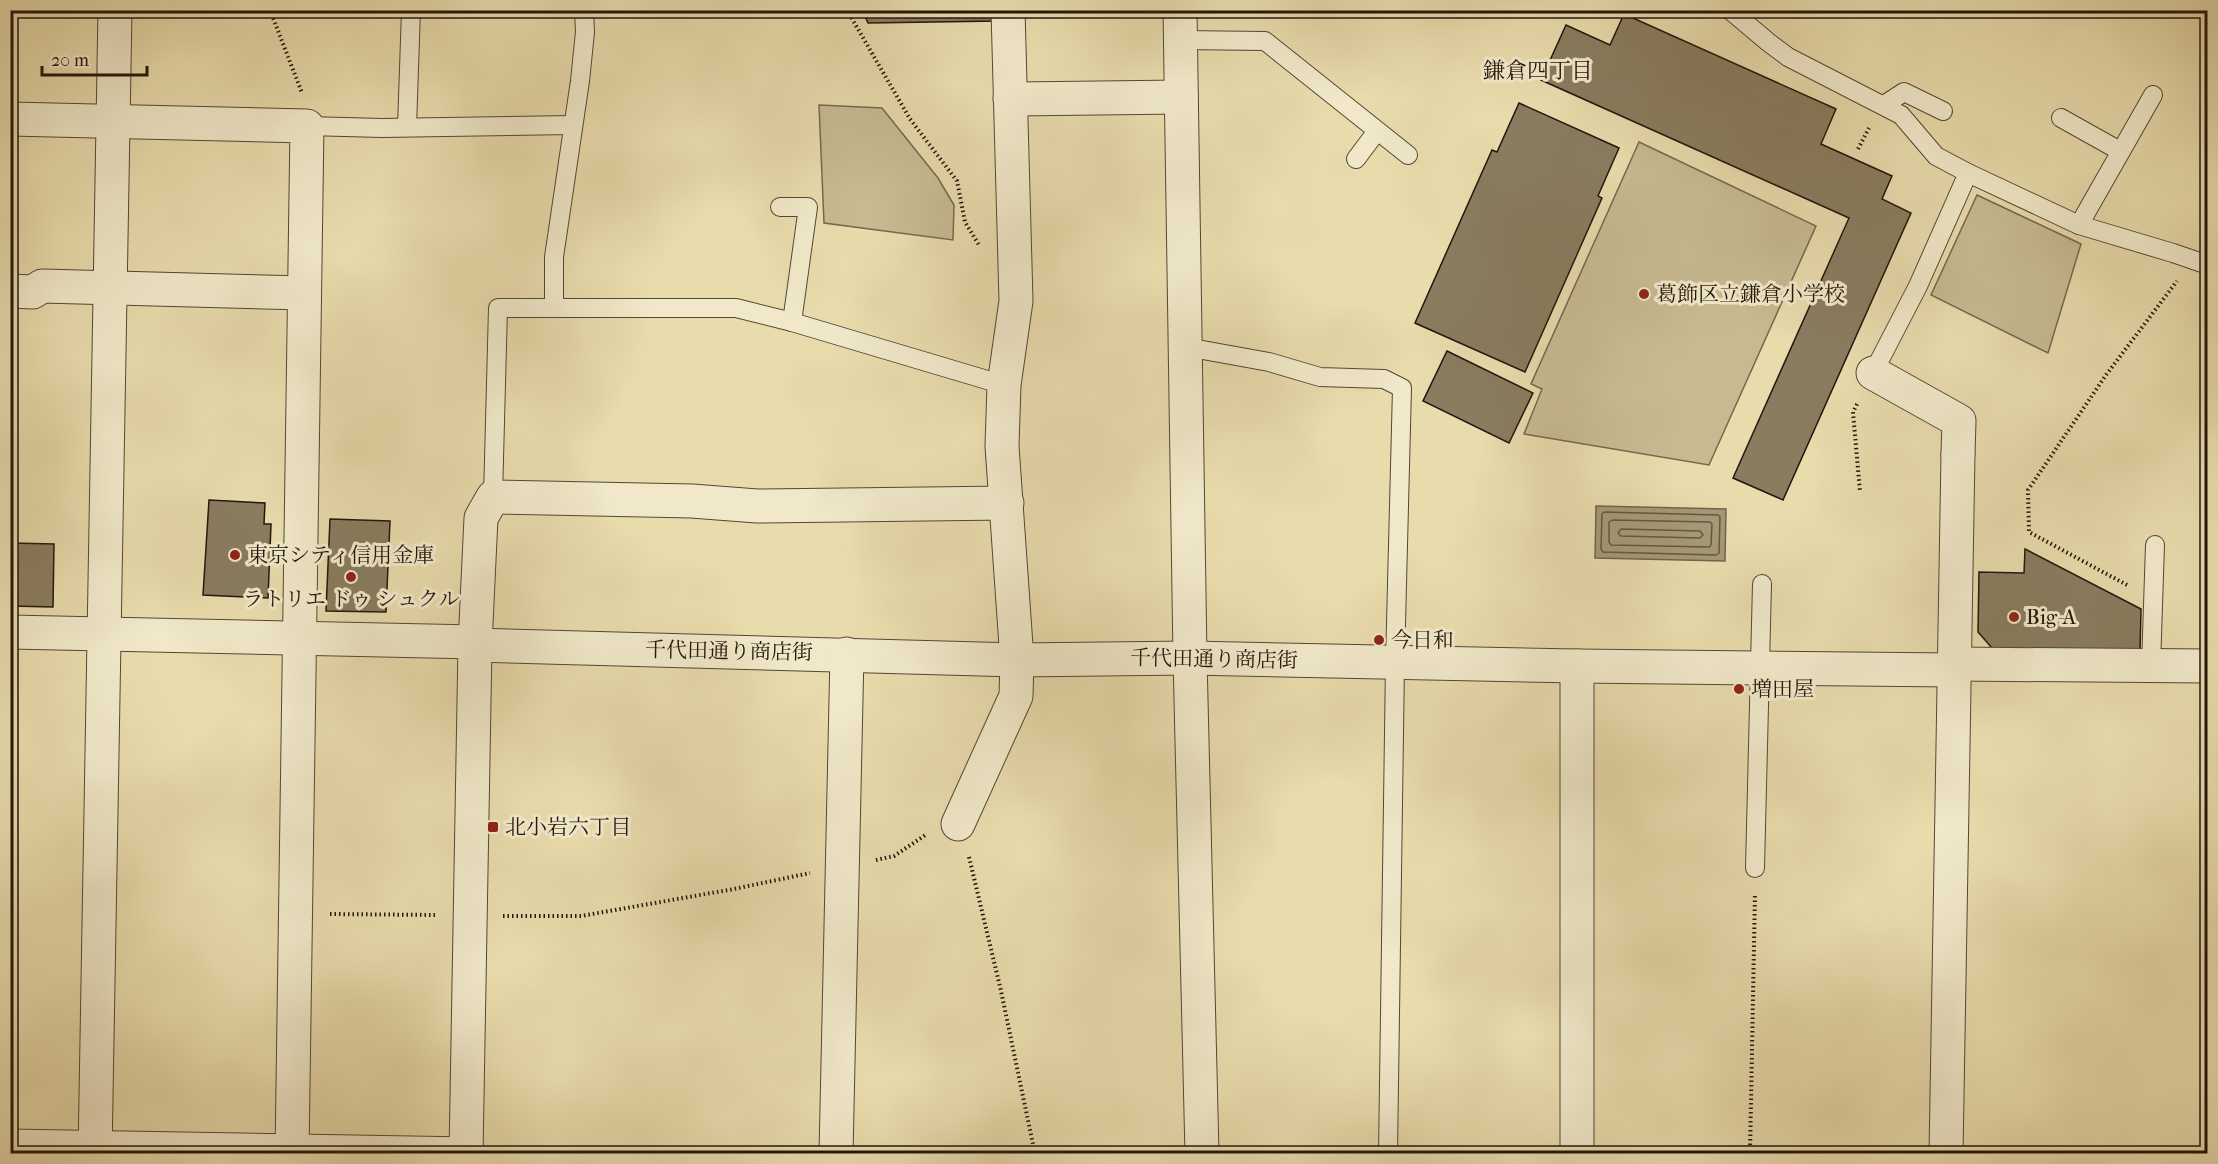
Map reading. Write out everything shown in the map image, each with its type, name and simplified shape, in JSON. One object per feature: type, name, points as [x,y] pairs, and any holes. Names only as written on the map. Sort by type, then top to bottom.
[{"type":"street","points":[[95,1151],[115,10]]},
{"type":"street","points":[[958,824],[1016,696],[1017,660],[1002,446],[1004,385],[1016,301],[1008,10]]},
{"type":"street","points":[[1180,25],[1190,657],[1202,1154]]},
{"type":"street","points":[[1010,99],[1181,97]]},
{"type":"street","points":[[10,119],[307,126],[292,1152]]},
{"type":"street","points":[[10,291],[33,292],[42,286],[304,293]]},
{"type":"street","points":[[1872,373],[1959,421],[1946,1154]]},
{"type":"street","points":[[10,1146],[95,1151],[467,1154],[475,644],[481,518],[493,497],[692,501],[757,506],[1007,503]]},
{"type":"street","name":"千代田通り商店街","points":[[10,632],[300,638],[1017,660],[1190,657],[1577,666],[2208,666]]},
{"type":"street","points":[[836,1154],[847,654]]},
{"type":"street","points":[[1577,666],[1577,1154]]},
{"type":"lane","points":[[407,127],[411,10]]},
{"type":"lane","points":[[554,308],[554,257],[580,81],[585,32],[584,10]]},
{"type":"lane","points":[[1730,10],[1788,57],[1900,115],[1936,156],[2079,225],[2199,262]]},
{"type":"lane","points":[[1180,25],[1264,40],[1408,155]]},
{"type":"lane","points":[[1884,105],[1904,92],[1943,111]]},
{"type":"lane","points":[[2079,225],[2153,95]]},
{"type":"lane","points":[[2061,118],[2120,151]]},
{"type":"lane","points":[[307,126],[573,125]]},
{"type":"lane","points":[[1356,159],[1377,131]]},
{"type":"lane","points":[[1872,373],[1918,286],[1968,173]]},
{"type":"lane","points":[[780,207],[808,207],[792,322]]},
{"type":"lane","points":[[493,497],[498,308],[736,308],[792,322],[1004,385]]},
{"type":"lane","points":[[1186,347],[1269,362],[1320,377],[1384,379],[1402,388],[1395,663],[1388,1154]]},
{"type":"lane","points":[[2151,666],[2155,545]]},
{"type":"lane","points":[[1755,868],[1762,584]]},
{"type":"path","points":[[270,10],[307,106],[307,126]]},
{"type":"path","points":[[847,10],[910,119],[957,181],[965,222],[982,250]]},
{"type":"path","points":[[2153,599],[2029,531],[2028,490],[2106,375],[2199,262]]},
{"type":"path","points":[[1860,492],[1853,412],[1872,373]]},
{"type":"path","points":[[1750,1154],[1755,868]]},
{"type":"path","points":[[297,914],[442,915]]},
{"type":"shaded area","points":[[819,105],[882,108],[938,178],[954,205],[953,240],[824,223]]},
{"type":"shaded area","points":[[1639,142],[1816,226],[1709,465],[1524,434],[1542,389],[1531,384]]},
{"type":"shaded area","points":[[1977,195],[2081,244],[2048,353],[1931,295]]},
{"type":"water","points":[[1596,506],[1726,509],[1725,561],[1595,558]]},
{"type":"building","points":[[862,10],[997,10],[997,21],[868,23]]},
{"type":"building","points":[[1624,14],[1836,109],[1821,144],[1892,176],[1882,199],[1911,213],[1783,500],[1733,478],[1849,218],[1541,80],[1566,25],[1610,45]]},
{"type":"building","points":[[1519,103],[1619,148],[1598,196],[1602,198],[1525,372],[1415,323],[1492,150],[1497,152]]},
{"type":"building","points":[[1447,351],[1533,393],[1509,443],[1423,401]]},
{"type":"building","points":[[209,500],[265,503],[264,524],[271,524],[268,598],[203,595]]},
{"type":"building","points":[[330,519],[390,521],[386,612],[326,611]]},
{"type":"building","points":[[10,538],[13,538],[12,543],[54,544],[53,607],[10,606]]},
{"type":"building","points":[[2025,549],[2141,609],[2140,652],[1992,648],[1978,632],[1979,572],[2024,573]]},
{"type":"place","name":"葛飾区立鎌倉小学校","points":[[1644,294]]},
{"type":"place","name":"東京シティ信用金庫","points":[[235,555]]},
{"type":"place","name":"ラトリエ ドゥ シュクル","points":[[351,577]]},
{"type":"place","name":"Big-A","points":[[2014,617]]},
{"type":"place","name":"今日和","points":[[1379,640]]},
{"type":"place","name":"増田屋","points":[[1739,689]]},
{"type":"place","name":"北小岩六丁目","points":[[493,827]]},
{"type":"district","name":"鎌倉四丁目","points":[[1538,70]]}]
